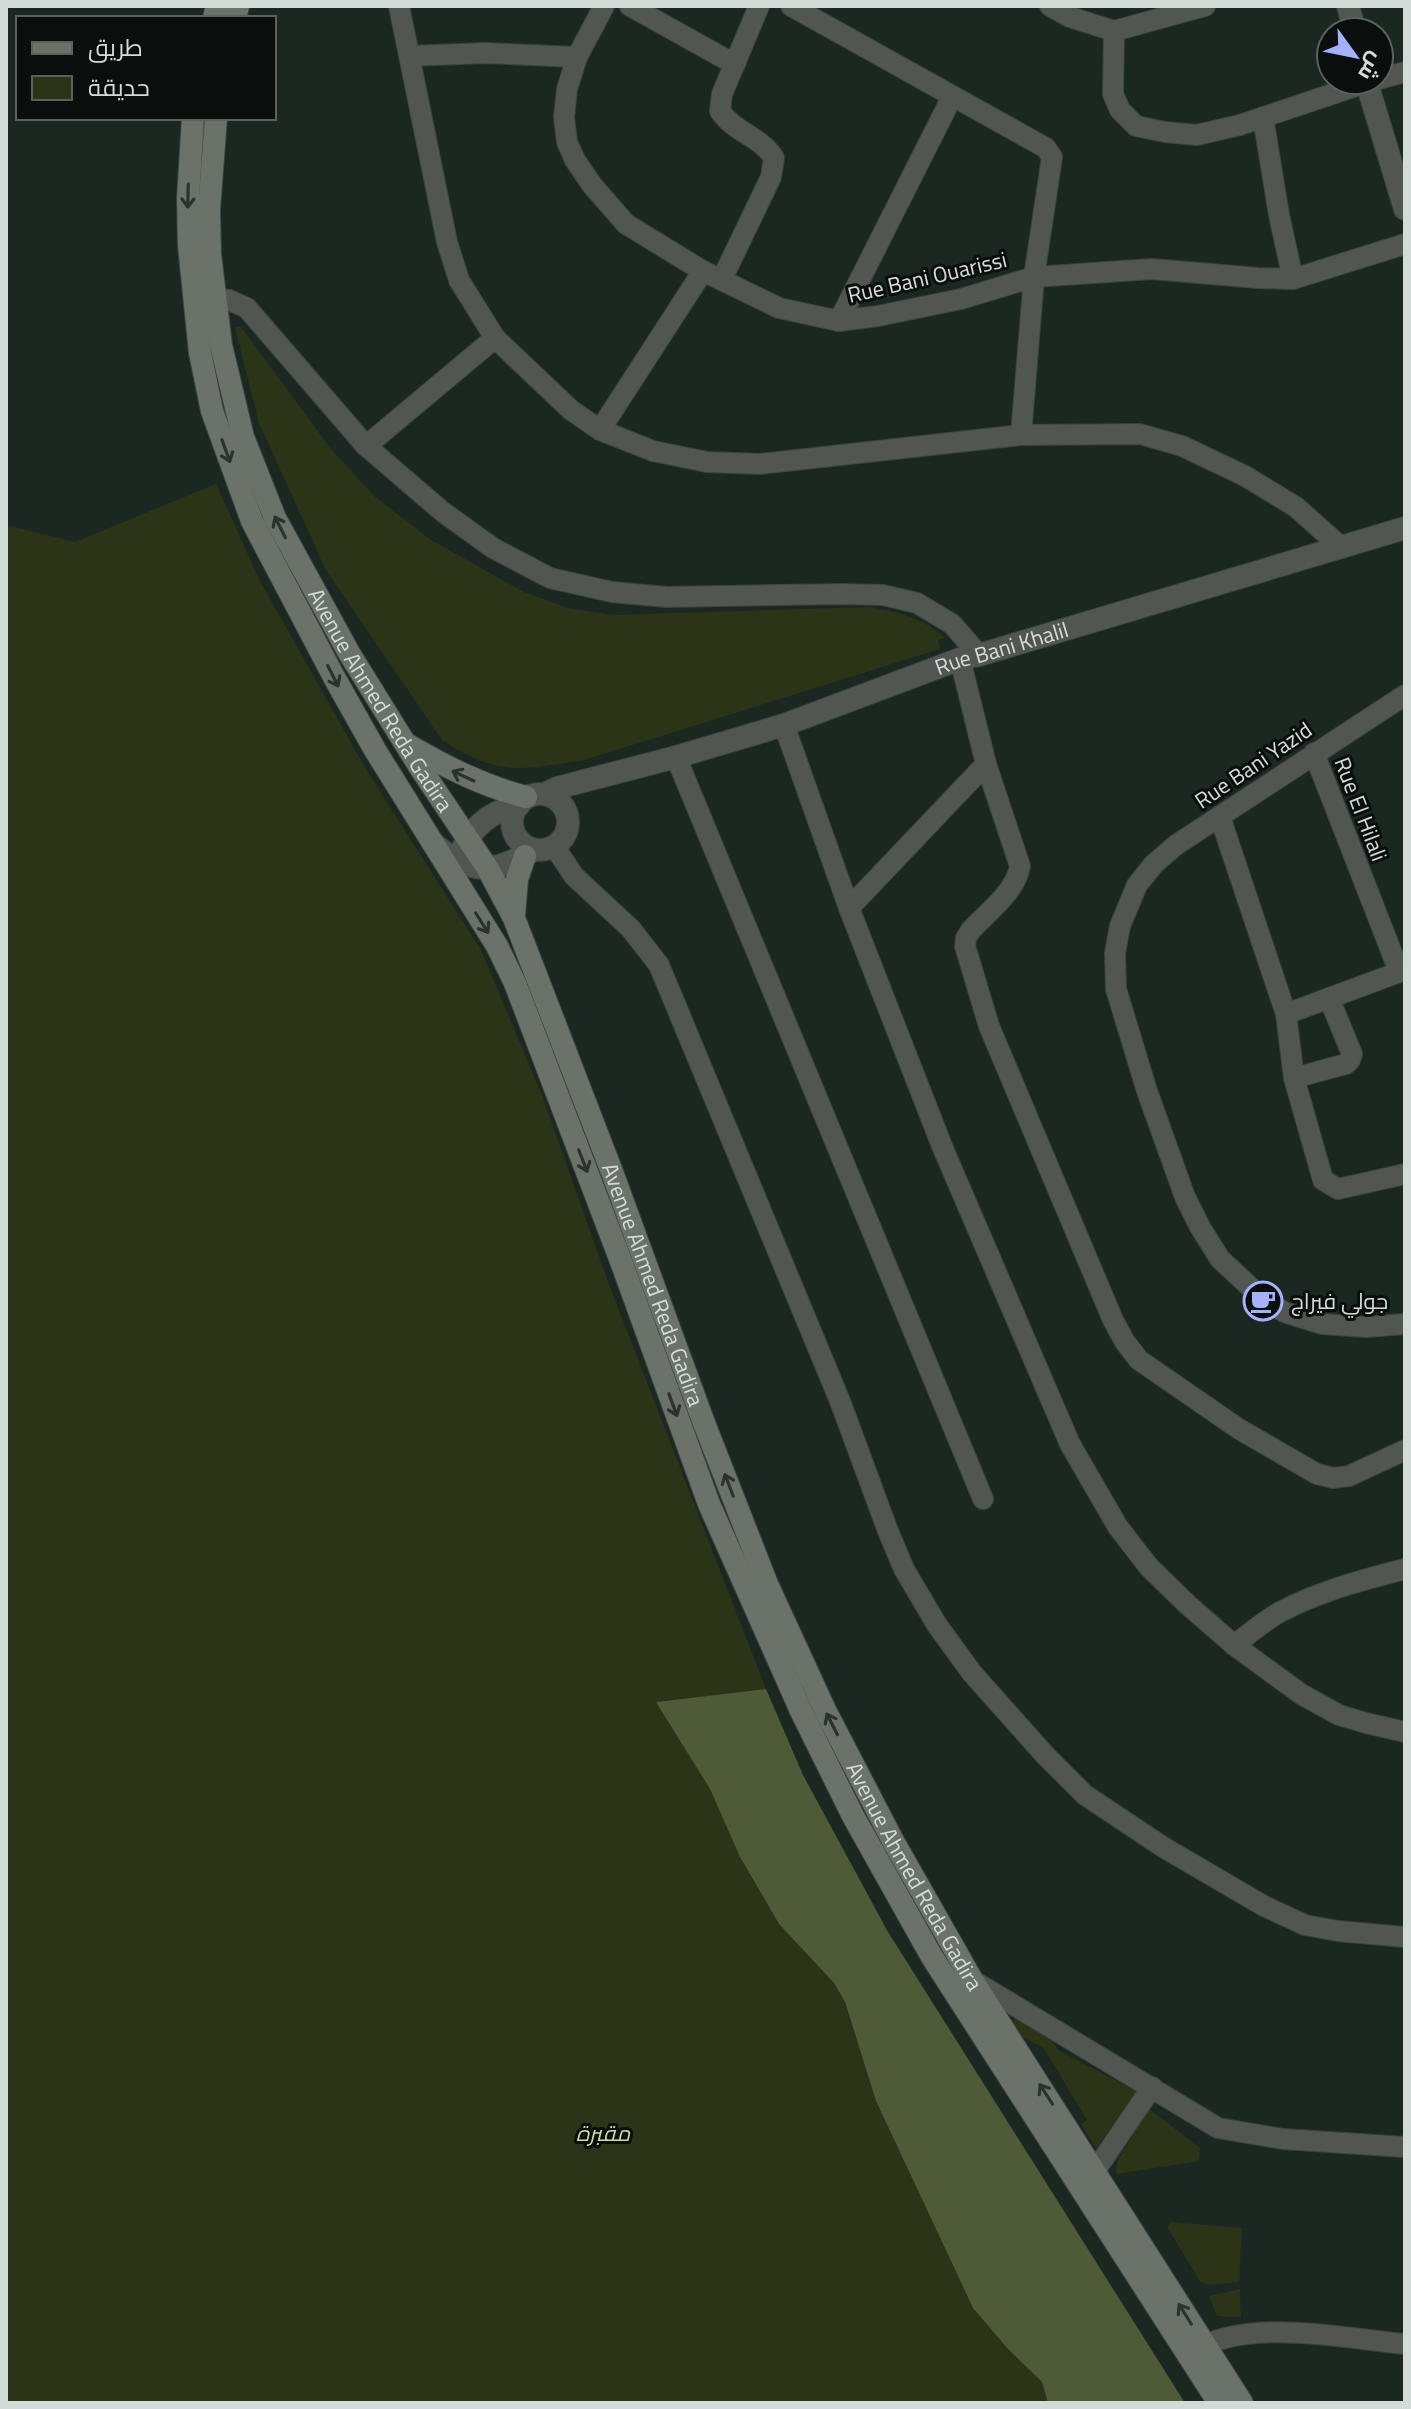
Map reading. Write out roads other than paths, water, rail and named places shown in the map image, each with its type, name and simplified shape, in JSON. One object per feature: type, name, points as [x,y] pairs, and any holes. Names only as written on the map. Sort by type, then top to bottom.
[{"type":"main road","name":"Avenue Ahmed Reda Gadira","points":[[193,120],[188,198],[189,246],[200,353],[212,411],[252,521],[356,718],[497,946],[515,983],[709,1504],[801,1711],[860,1828],[932,1957],[1196,2349],[1242,2403]]},
{"type":"main road","name":"Avenue Ahmed Reda Gadira","points":[[216,120],[209,210],[214,298],[230,391],[258,478],[295,557],[349,653],[488,869],[514,918],[767,1584],[858,1776],[972,1980],[1095,2171],[1196,2349],[1219,2403]]},
{"type":"main road","points":[[405,743],[464,776],[496,790],[530,799]]},
{"type":"main road","points":[[514,918],[517,879],[538,851]]},
{"type":"street","points":[[399,6],[447,242],[459,280],[495,338],[571,410],[600,430],[653,451],[707,462],[760,464],[1021,435],[1140,434],[1182,446],[1245,476],[1296,507],[1342,548]]},
{"type":"street","name":"Rue Bani Ouarissi","points":[[604,6],[577,57],[567,89],[564,117],[567,142],[575,160],[626,224],[713,275],[779,308],[839,321],[961,299],[1034,277],[1152,269],[1293,279],[1405,244]]},
{"type":"street","points":[[630,6],[727,60],[736,62]]},
{"type":"street","points":[[600,430],[713,275],[771,177],[774,158],[768,148],[729,124],[720,111],[722,94],[759,6]]},
{"type":"street","points":[[791,6],[1046,148],[1052,157],[1034,277],[1021,435]]},
{"type":"street","points":[[1050,6],[1070,17],[1114,31],[1205,6]]},
{"type":"street","points":[[1114,31],[1113,94],[1120,110],[1136,126],[1197,135],[1325,96]]},
{"type":"street","points":[[410,56],[485,53],[577,57]]},
{"type":"street","points":[[1377,96],[1402,186],[1405,209]]},
{"type":"street","points":[[839,321],[952,97]]},
{"type":"street","points":[[1263,117],[1293,279]]},
{"type":"street","points":[[214,298],[229,300],[247,308],[366,446],[443,512],[493,548],[550,578],[612,592],[667,597],[883,595],[917,603],[952,624],[970,657],[986,764],[1020,866],[1011,887],[971,930],[965,946],[989,1026],[1125,1342],[1139,1360],[1239,1429],[1317,1474],[1333,1478],[1349,1476],[1405,1450]]},
{"type":"street","points":[[366,446],[495,338]]},
{"type":"street","name":"Rue Bani Khalil","points":[[459,887],[459,861],[467,839],[476,826],[503,809],[557,788],[784,725],[970,657],[1405,528]]},
{"type":"street","name":"Rue Bani Yazid","points":[[1405,695],[1176,845],[1154,864],[1137,885],[1120,926],[1115,953],[1116,989],[1147,1091],[1185,1197],[1220,1259],[1245,1285],[1284,1312],[1322,1324],[1366,1327],[1405,1324]]},
{"type":"street","points":[[784,725],[849,908],[942,1146],[1070,1444],[1118,1527],[1149,1567],[1188,1605],[1234,1645],[1301,1694],[1339,1715],[1405,1732]]},
{"type":"street","name":"Rue El Hilali","points":[[1314,753],[1402,970]]},
{"type":"street","points":[[676,757],[983,1499]]},
{"type":"street","points":[[849,908],[986,764]]},
{"type":"street","points":[[433,843],[459,861],[488,869],[505,865],[538,851],[567,832],[579,800],[600,778]]},
{"type":"street","points":[[569,822],[567,812],[555,797],[530,799],[514,812],[512,822],[514,832],[526,846],[574,876],[631,929],[659,965],[840,1401],[904,1569],[937,1625],[972,1673],[1085,1795],[1163,1847],[1264,1906],[1305,1925],[1405,1937]]},
{"type":"street","points":[[1220,817],[1286,1014],[1294,1078],[1323,1180],[1338,1189],[1405,1174]]},
{"type":"street","points":[[1286,1014],[1402,970]]},
{"type":"street","points":[[1294,1078],[1346,1064],[1350,1060],[1352,1054],[1329,998]]},
{"type":"street","points":[[1234,1645],[1277,1613],[1304,1600],[1341,1585],[1405,1569]]},
{"type":"street","points":[[972,1980],[1218,2128],[1283,2139],[1405,2147]]},
{"type":"street","points":[[1095,2171],[1152,2087]]},
{"type":"street","points":[[1196,2349],[1242,2335],[1275,2333],[1405,2344]]},
{"type":"place","name":"جولي فيراج","points":[[1263,1301]]},
{"type":"park label","name":"مقبرة","points":[[603,2133]]}]
